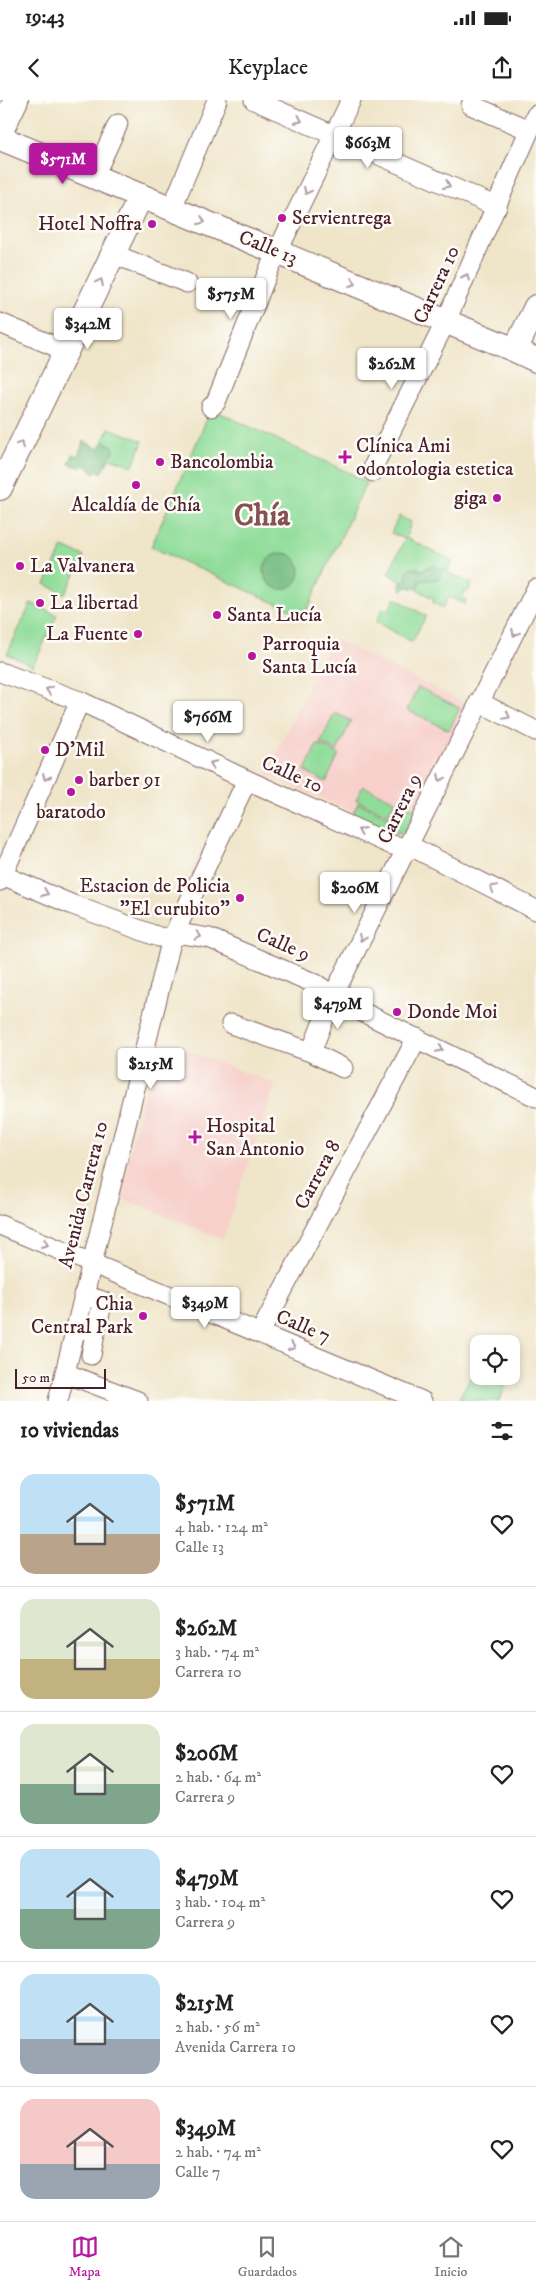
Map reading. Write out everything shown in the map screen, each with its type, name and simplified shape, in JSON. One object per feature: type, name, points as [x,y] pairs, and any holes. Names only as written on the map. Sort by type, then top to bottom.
[{"type":"main road","points":[[0,133],[16,100]]},
{"type":"main road","name":"Calle 13","points":[[0,138],[526,355]]},
{"type":"main road","points":[[0,488],[141,196]]},
{"type":"main road","points":[[526,355],[536,307]]},
{"type":"street","points":[[172,208],[216,100]]},
{"type":"street","points":[[254,100],[496,207]]},
{"type":"street","points":[[211,407],[216,402],[277,252],[351,100]]},
{"type":"street","points":[[472,105],[531,133]]},
{"type":"street","points":[[94,176],[118,124]]},
{"type":"street","name":"Carrera 10","points":[[373,472],[374,465],[446,321],[531,133]]},
{"type":"street","points":[[113,254],[186,283]]},
{"type":"street","points":[[0,323],[66,351]]},
{"type":"street","name":"Carrera 9","points":[[311,1052],[334,996],[536,589]]},
{"type":"street","name":"Calle 10","points":[[0,672],[80,701],[392,845],[418,850],[536,910]]},
{"type":"street","points":[[1,877],[80,701]]},
{"type":"street","points":[[479,702],[536,731]]},
{"type":"street","name":"Avenida Carrera 10","points":[[58,1401],[90,1263],[172,938],[248,780]]},
{"type":"street","name":"Calle 9","points":[[1,877],[159,937],[172,938],[183,934],[208,938],[316,984],[334,996],[536,1097]]},
{"type":"street","points":[[230,1024],[311,1052],[343,1068]]},
{"type":"street","name":"Carrera 8","points":[[260,1334],[417,1038]]},
{"type":"street","name":"Calle 7","points":[[0,1225],[422,1401]]},
{"type":"street","points":[[83,1295],[103,1301],[90,1355]]},
{"type":"street","points":[[76,1326],[95,1334]]},
{"type":"street","points":[[65,1373],[138,1401]]},
{"type":"shaded area","points":[[332,638],[467,704],[404,832],[401,833],[266,774]]},
{"type":"shaded area","name":"Hospital San Antonio","points":[[158,1039],[275,1084],[223,1239],[118,1197]]},
{"type":"green space","points":[[216,411],[356,476],[366,483],[307,610],[295,612],[151,547],[209,414]]},
{"type":"green space","points":[[109,428],[143,441],[133,466],[110,458],[107,463],[106,460],[114,452],[103,441]]},
{"type":"green space","points":[[84,441],[99,449],[103,441],[113,446],[114,452],[106,460],[107,463],[102,473],[96,470],[95,473],[85,465],[82,468],[69,464],[73,454],[78,456]]},
{"type":"green space","points":[[399,516],[411,522],[406,538],[453,561],[447,572],[472,584],[468,592],[465,591],[462,597],[466,600],[465,604],[449,597],[443,608],[433,603],[434,599],[417,589],[420,585],[419,580],[441,573],[444,569],[428,567],[423,570],[415,567],[407,581],[402,582],[388,573],[405,539],[391,533]]},
{"type":"green space","points":[[63,547],[84,556],[65,594],[45,584]]},
{"type":"green space","points":[[282,553],[294,559],[300,571],[294,583],[282,589],[270,583],[264,571],[270,559]]},
{"type":"green space","points":[[433,565],[445,570],[438,579],[419,581],[420,584],[417,589],[407,587],[402,590],[399,585],[407,581],[406,575],[410,568],[423,570]]},
{"type":"green space","points":[[395,598],[426,616],[412,642],[376,622],[383,608],[389,610]]},
{"type":"green space","points":[[31,603],[57,615],[33,666],[7,654]]},
{"type":"green space","points":[[418,687],[460,708],[449,730],[407,710]]},
{"type":"green space","points":[[335,713],[351,721],[337,751],[320,743]]},
{"type":"green space","points":[[317,744],[339,754],[326,782],[305,771]]},
{"type":"green space","points":[[363,786],[395,801],[388,815],[356,800]]},
{"type":"green space","points":[[358,803],[394,820],[401,807],[405,809],[406,805],[416,810],[404,832],[397,833],[353,813]]},
{"type":"green space","points":[[470,1378],[470,1385],[506,1385],[499,1401],[459,1401]]},
{"type":"place","name":"Servientrega","points":[[282,218]]},
{"type":"place","name":"Hotel Noffra","points":[[152,224]]},
{"type":"place","name":"Clínica Ami odontologia estetica","points":[[345,457]]},
{"type":"place","name":"Bancolombia","points":[[160,462]]},
{"type":"place","name":"Alcaldía de Chía","points":[[136,485]]},
{"type":"place","name":"giga","points":[[497,498]]},
{"type":"place","name":"La Valvanera","points":[[20,566]]},
{"type":"place","name":"La libertad","points":[[40,603]]},
{"type":"place","name":"Santa Lucía","points":[[217,615]]},
{"type":"place","name":"La Fuente","points":[[138,634]]},
{"type":"place","name":"Parroquia Santa Lucía","points":[[252,656]]},
{"type":"place","name":"D'Mil","points":[[45,750]]},
{"type":"place","name":"barber 91","points":[[79,780]]},
{"type":"place","name":"baratodo","points":[[71,792]]},
{"type":"place","name":"Estacion de Policia \"El curubito\"","points":[[240,898]]},
{"type":"place","name":"Donde Moi","points":[[397,1012]]},
{"type":"place","name":"Hospital San Antonio","points":[[195,1137]]},
{"type":"place","name":"Chia Central Park","points":[[143,1316]]},
{"type":"district","name":"Chía","points":[[262,516]]}]
